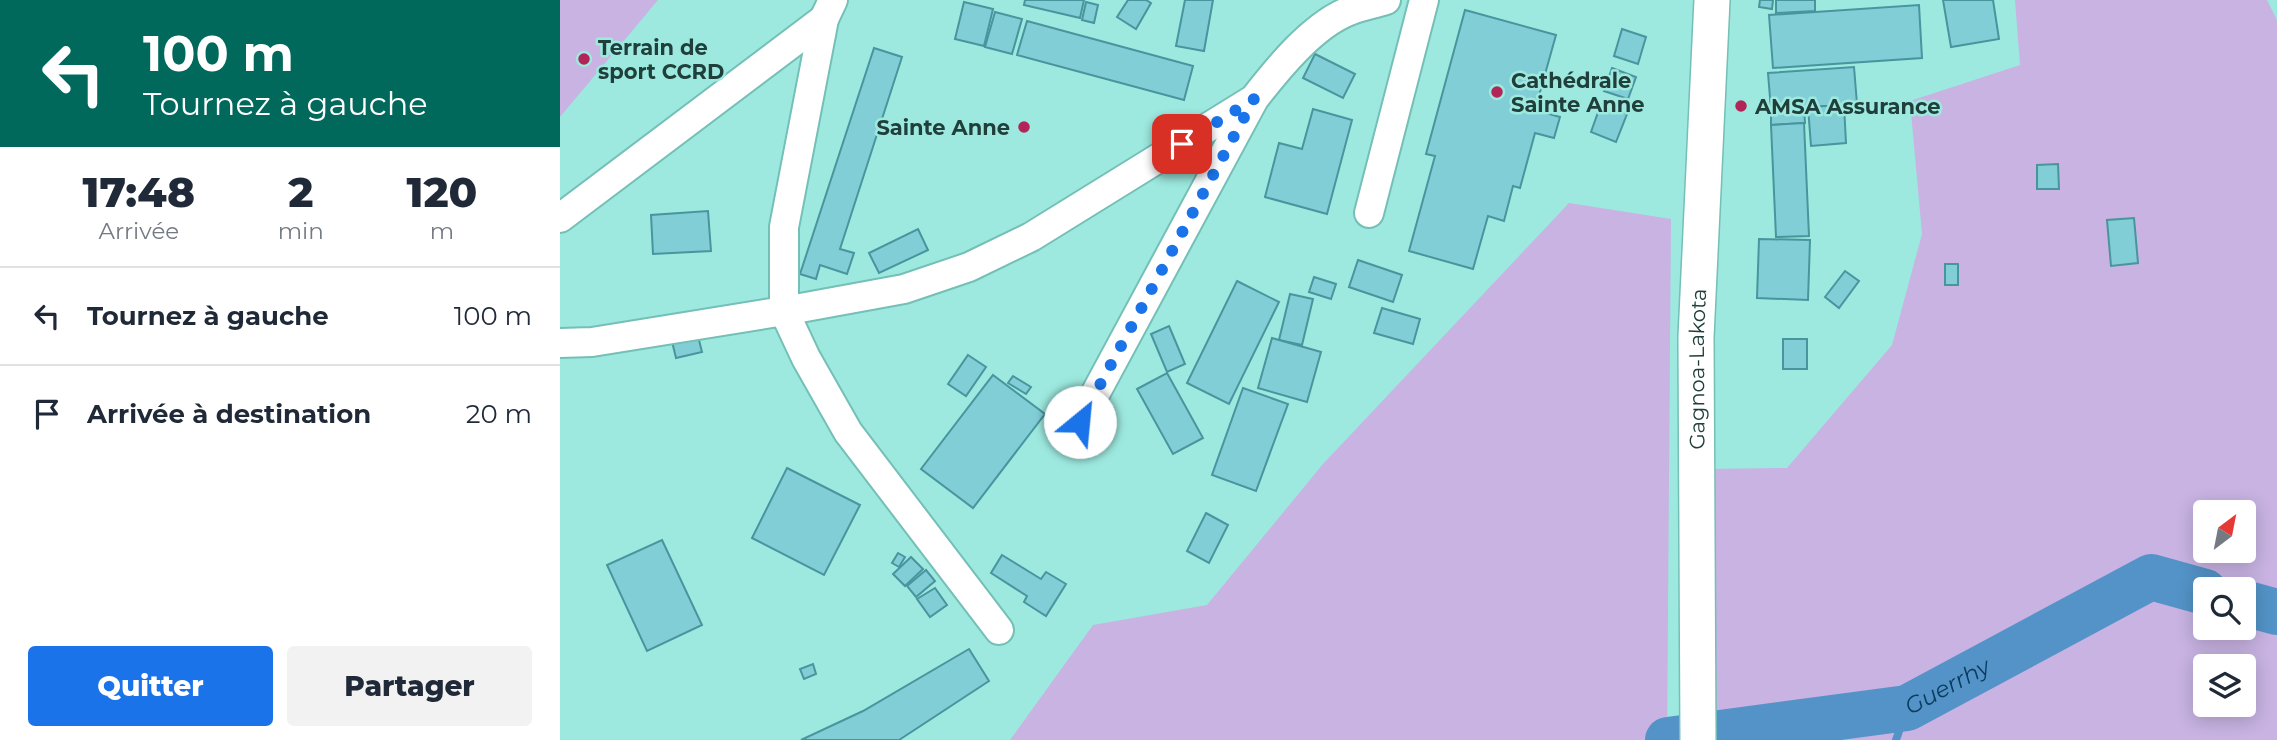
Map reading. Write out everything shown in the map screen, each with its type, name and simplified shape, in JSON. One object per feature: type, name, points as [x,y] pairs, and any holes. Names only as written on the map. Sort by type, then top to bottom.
[{"type":"main road","name":"Gagnoa-Lakota","points":[[1698,740],[1696,337],[1712,0]]},
{"type":"lane","points":[[1080,422],[1254,99],[1307,39],[1347,11],[1386,0]]},
{"type":"lane","points":[[1369,213],[1424,0]]},
{"type":"lane","points":[[560,218],[828,10]]},
{"type":"lane","points":[[828,10],[784,227],[785,311],[806,358],[848,432],[999,630]]},
{"type":"lane","points":[[560,343],[592,342],[904,289],[969,267],[1031,237],[1254,99]]},
{"type":"shaded area","name":"Terrain de sport CCRD","points":[[560,0],[658,0],[560,117]]},
{"type":"shaded area","points":[[2015,0],[2267,0],[2277,20],[2277,740],[1714,740],[1704,469],[1787,468],[1892,345],[1922,234],[1910,101],[2020,65]]},
{"type":"shaded area","points":[[1569,203],[1671,219],[1667,740],[1010,740],[1093,625],[1207,605],[1323,464]]},
{"type":"building","points":[[1025,0],[1084,0],[1080,18],[1024,5]]},
{"type":"building","points":[[1128,0],[1146,0],[1151,3],[1136,29],[1117,17]]},
{"type":"building","points":[[1185,0],[1213,0],[1204,51],[1176,46]]},
{"type":"building","points":[[1760,0],[1773,0],[1772,9],[1759,7]]},
{"type":"building","points":[[1776,0],[1815,0],[1815,11],[1776,13]]},
{"type":"building","points":[[1943,0],[1993,0],[1999,39],[1951,47]]},
{"type":"building","points":[[964,2],[993,9],[984,46],[955,39]]},
{"type":"building","points":[[1086,2],[1098,5],[1094,23],[1082,20]]},
{"type":"building","points":[[1919,5],[1922,58],[1773,68],[1769,15]]},
{"type":"building","points":[[1465,10],[1556,35],[1535,110],[1560,117],[1554,138],[1535,133],[1520,188],[1513,186],[1504,221],[1488,216],[1473,269],[1409,251],[1435,156],[1426,154]]},
{"type":"building","points":[[995,12],[1022,19],[1012,54],[985,47]]},
{"type":"building","points":[[1027,21],[1193,66],[1184,100],[1017,55]]},
{"type":"building","points":[[1622,29],[1646,37],[1638,64],[1614,56]]},
{"type":"building","points":[[874,48],[902,57],[840,249],[854,253],[847,274],[820,265],[816,279],[800,274]]},
{"type":"building","points":[[1315,54],[1355,74],[1343,98],[1303,78]]},
{"type":"building","points":[[1854,67],[1857,104],[1771,110],[1768,73]]},
{"type":"building","points":[[1612,68],[1636,77],[1628,99],[1604,91]]},
{"type":"building","points":[[1601,104],[1627,114],[1616,142],[1591,132]]},
{"type":"building","points":[[1844,105],[1846,143],[1811,146],[1808,107]]},
{"type":"building","points":[[1804,108],[1805,123],[1771,125],[1771,110]]},
{"type":"building","points":[[1313,109],[1352,120],[1327,214],[1265,197],[1279,143],[1302,149]]},
{"type":"building","points":[[1804,123],[1809,236],[1776,237],[1771,125]]},
{"type":"building","points":[[2058,164],[2059,189],[2037,189],[2037,165]]},
{"type":"building","points":[[708,211],[711,251],[653,254],[651,215]]},
{"type":"building","points":[[2134,218],[2138,263],[2111,266],[2107,220]]},
{"type":"building","points":[[918,229],[928,250],[879,273],[869,253]]},
{"type":"building","points":[[1759,239],[1810,240],[1808,300],[1757,298]]},
{"type":"building","points":[[1358,260],[1402,275],[1393,302],[1349,287]]},
{"type":"building","points":[[1945,264],[1958,264],[1958,285],[1945,285]]},
{"type":"building","points":[[1845,271],[1859,281],[1839,308],[1825,297]]},
{"type":"building","points":[[1314,277],[1336,284],[1331,299],[1309,292]]},
{"type":"building","points":[[1237,281],[1279,302],[1229,404],[1187,383]]},
{"type":"building","points":[[1290,294],[1313,299],[1302,345],[1279,340]]},
{"type":"building","points":[[1382,308],[1420,319],[1413,344],[1374,333]]},
{"type":"building","points":[[1169,326],[1185,364],[1167,372],[1151,334]]},
{"type":"building","points":[[696,328],[702,352],[676,358],[670,333]]},
{"type":"building","points":[[1272,338],[1321,352],[1307,402],[1258,388]]},
{"type":"building","points":[[1783,339],[1807,339],[1807,369],[1783,369]]},
{"type":"building","points":[[968,355],[986,367],[966,396],[948,384]]},
{"type":"building","points":[[1167,373],[1203,438],[1173,454],[1137,389]]},
{"type":"building","points":[[993,375],[1045,414],[973,508],[921,469]]},
{"type":"building","points":[[1013,376],[1031,387],[1026,394],[1008,383]]},
{"type":"building","points":[[1243,388],[1288,404],[1256,491],[1212,475]]},
{"type":"building","points":[[787,468],[860,505],[824,575],[752,538]]},
{"type":"building","points":[[1206,513],[1228,525],[1209,563],[1187,551]]},
{"type":"building","points":[[662,540],[702,625],[647,651],[607,565]]},
{"type":"building","points":[[898,553],[905,557],[899,567],[892,563]]},
{"type":"building","points":[[1002,555],[1041,579],[1046,572],[1066,584],[1046,616],[1024,602],[1027,596],[991,573]]},
{"type":"building","points":[[911,557],[923,569],[905,586],[893,574]]},
{"type":"building","points":[[926,570],[935,581],[916,597],[907,586]]},
{"type":"building","points":[[935,588],[947,605],[930,617],[917,599]]},
{"type":"building","points":[[969,649],[989,681],[899,740],[801,740],[863,711]]},
{"type":"building","points":[[813,664],[816,674],[804,679],[800,669]]},
{"type":"waterway","name":"Guerrhy","points":[[1668,740],[1907,708],[2151,577],[2193,589]]},
{"type":"waterway","name":"Guerrhy","points":[[2256,606],[2277,612]]},
{"type":"waterway","points":[[1896,740],[1907,708]]},
{"type":"place","name":"Terrain de sport CCRD","points":[[584,59]]},
{"type":"place","name":"Cathédrale Sainte Anne","points":[[1497,92]]},
{"type":"place","name":"AMSA Assurance","points":[[1741,106]]},
{"type":"place","name":"Sainte Anne","points":[[1024,127]]},
{"type":"route","points":[[1080,422],[1254,99],[1182,144]]}]
